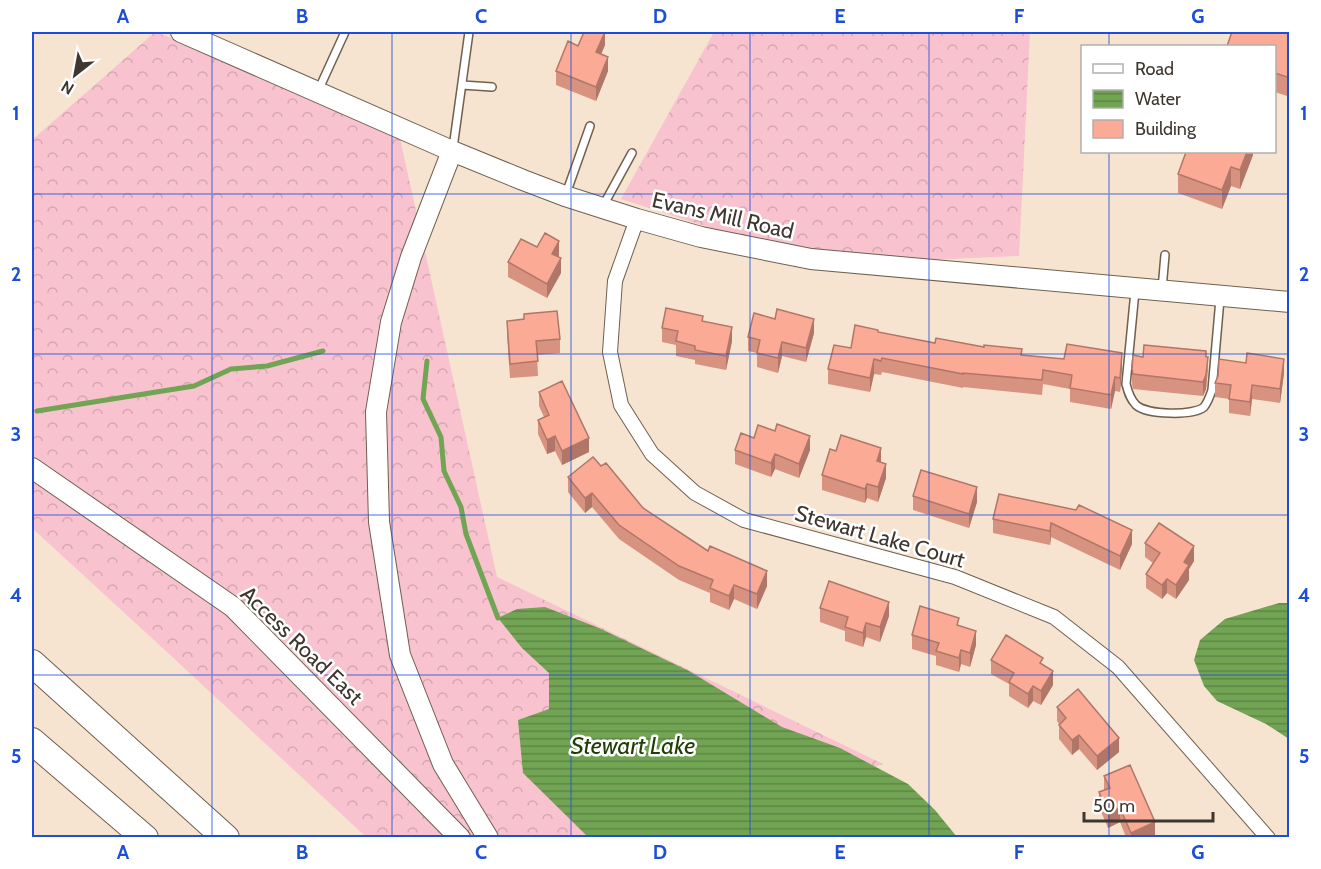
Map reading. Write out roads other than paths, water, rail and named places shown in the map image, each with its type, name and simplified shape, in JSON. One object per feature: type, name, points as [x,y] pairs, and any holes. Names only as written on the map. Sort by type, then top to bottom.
[{"type":"highway","points":[[32,663],[226,837]]},
{"type":"highway","points":[[32,741],[145,837]]},
{"type":"main road","name":"Evans Mill Road","points":[[188,33],[452,151],[565,196],[701,237],[811,259],[1290,302]]},
{"type":"main road","points":[[452,151],[411,257],[391,322],[376,412],[379,522],[400,655],[443,764],[488,837]]},
{"type":"main road","name":"Access Road East","points":[[32,468],[233,607],[460,837]]},
{"type":"street","name":"Stewart Lake Court","points":[[637,219],[615,281],[610,352],[621,405],[652,454],[695,493],[744,520],[955,577],[1054,617],[1118,667],[1269,837]]},
{"type":"lane","points":[[318,91],[345,32]]},
{"type":"lane","points":[[452,151],[469,32]]},
{"type":"lane","points":[[462,85],[492,87]]},
{"type":"lane","points":[[565,196],[590,126]]},
{"type":"lane","points":[[602,208],[632,153]]},
{"type":"lane","points":[[1161,291],[1165,255]]},
{"type":"lane","points":[[1135,289],[1126,384],[1130,396],[1137,405],[1148,411],[1156,412],[1193,412],[1203,408],[1209,399],[1212,390],[1220,296]]},
{"type":"water","points":[[1279,603],[1289,603],[1289,739],[1266,724],[1217,701],[1204,686],[1194,660],[1200,640],[1225,619]]},
{"type":"water","name":"Stewart Lake","points":[[545,607],[599,628],[689,671],[782,727],[840,748],[908,784],[935,810],[957,837],[588,837],[523,773],[518,720],[549,709],[549,673],[522,648],[498,618],[517,609]]},
{"type":"waterway","points":[[37,411],[194,386],[231,369],[267,366],[323,351]]},
{"type":"waterway","points":[[427,361],[423,399],[441,437],[444,471],[461,507],[466,534],[498,618]]}]
